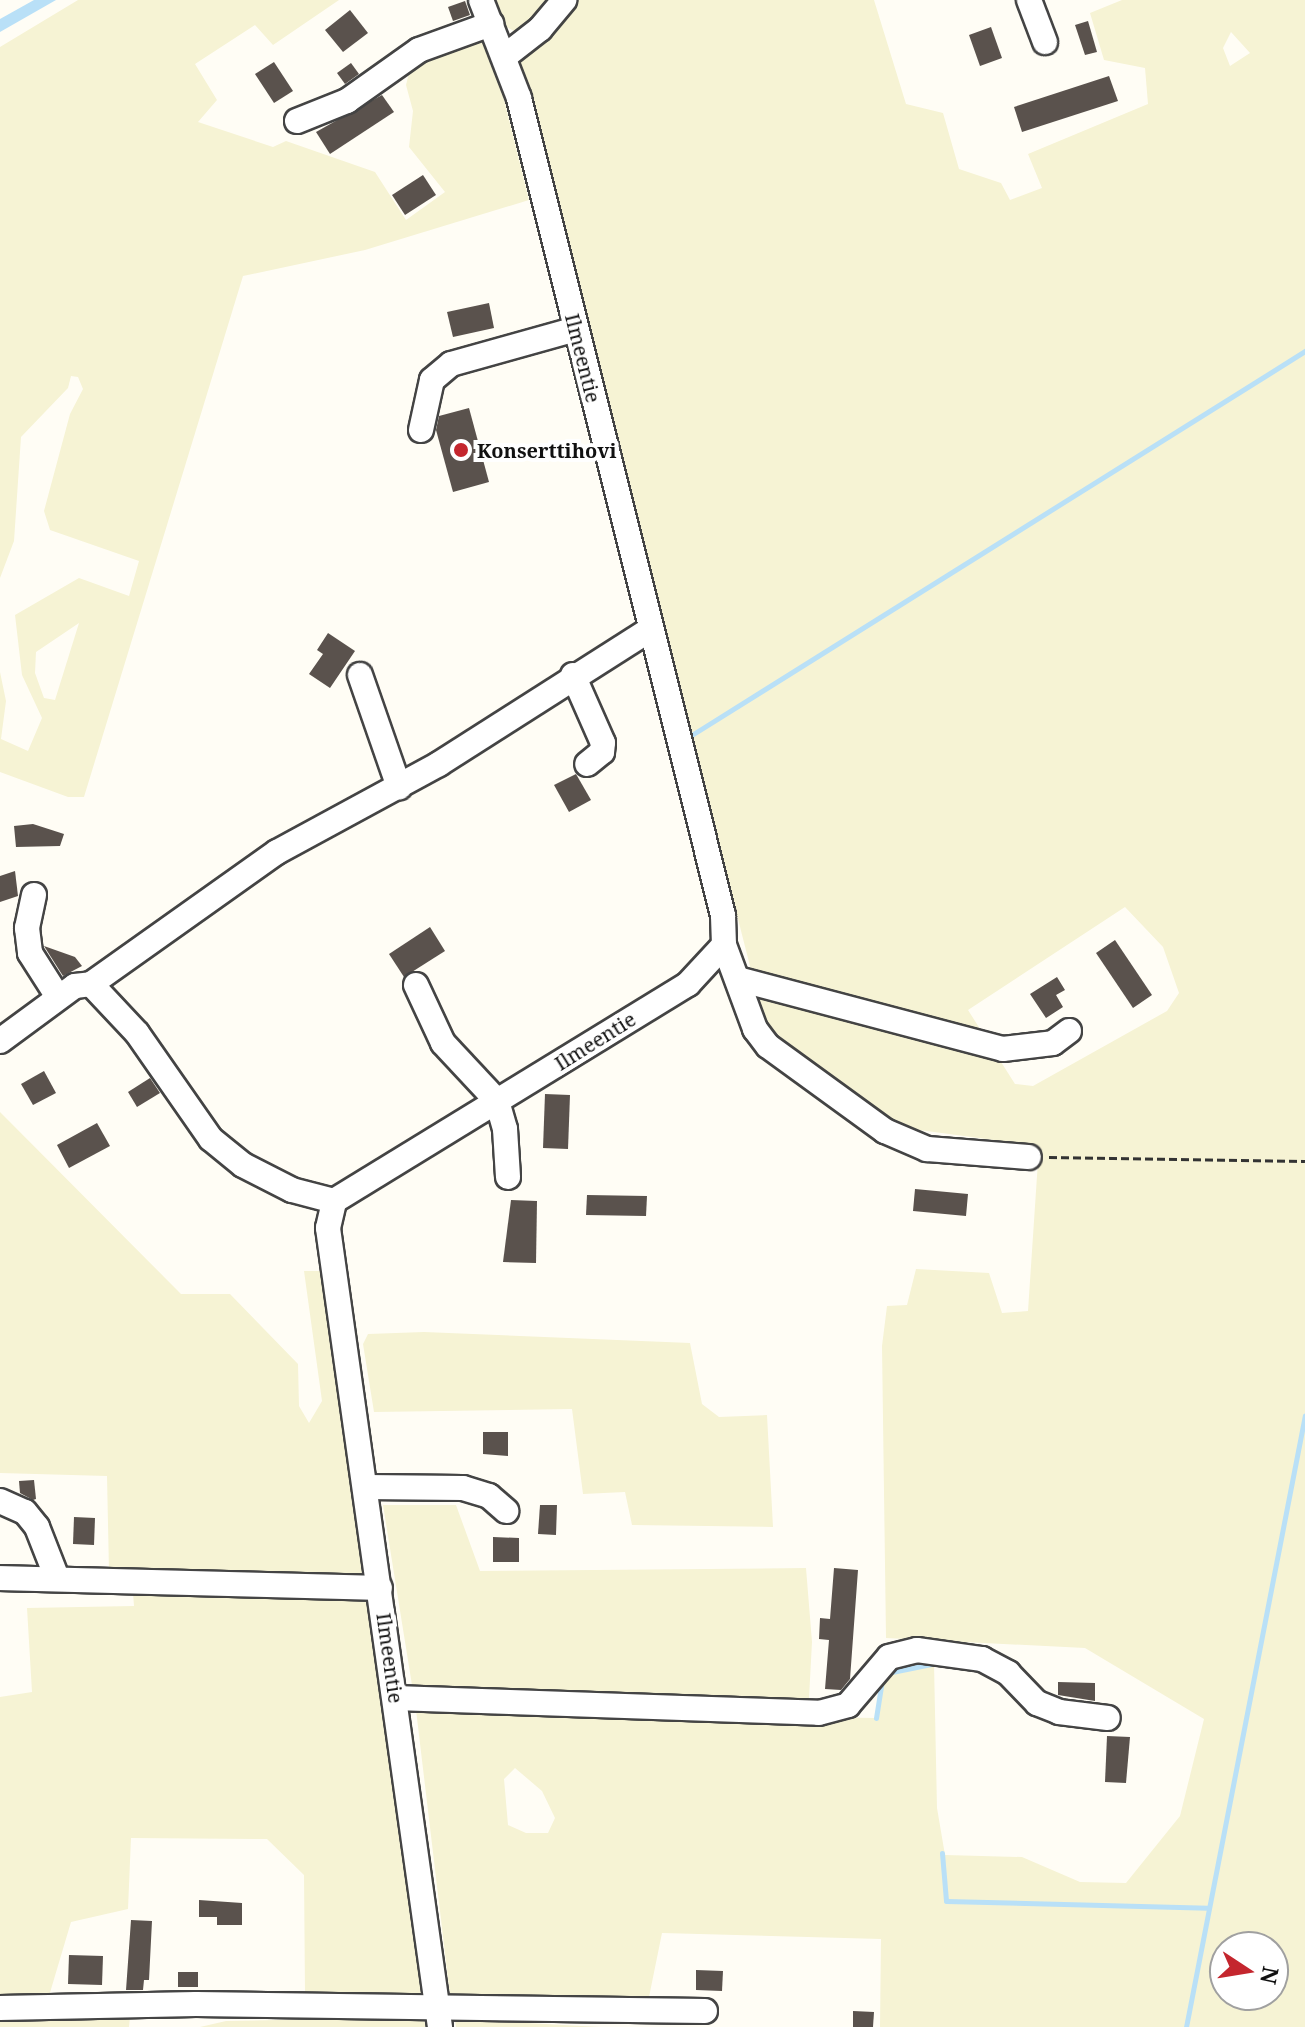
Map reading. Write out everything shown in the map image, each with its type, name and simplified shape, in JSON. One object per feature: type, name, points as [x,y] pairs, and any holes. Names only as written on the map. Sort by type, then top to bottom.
[{"type":"street","name":"Ilmeentie","points":[[439,2017],[328,1228],[334,1201],[688,984],[724,945],[723,915],[576,329],[504,57],[481,0]]},
{"type":"street","points":[[504,57],[540,29],[564,0]]},
{"type":"street","points":[[1029,0],[1045,42]]},
{"type":"street","points":[[297,121],[347,101],[419,50],[491,24]]},
{"type":"street","points":[[421,430],[432,380],[451,364],[576,329]]},
{"type":"street","points":[[0,1041],[58,997],[91,984],[277,852],[399,787],[573,675],[651,629]]},
{"type":"street","points":[[360,675],[399,787]]},
{"type":"street","points":[[573,675],[603,743],[602,752],[587,764]]},
{"type":"street","points":[[34,895],[27,928],[30,953],[58,997]]},
{"type":"street","points":[[724,945],[755,1029],[768,1046],[885,1131],[927,1149],[1029,1157]]},
{"type":"street","points":[[738,979],[1003,1049],[1053,1043],[1069,1031]]},
{"type":"street","points":[[91,984],[137,1033],[211,1139],[243,1165],[292,1190],[334,1201]]},
{"type":"street","points":[[416,985],[443,1043],[497,1101],[505,1129],[508,1177]]},
{"type":"street","points":[[366,1487],[463,1488],[489,1496],[506,1511]]},
{"type":"street","points":[[0,1501],[25,1512],[37,1527],[57,1578]]},
{"type":"street","points":[[0,1578],[380,1588]]},
{"type":"street","points":[[395,1698],[819,1713],[848,1705],[889,1657],[917,1650],[982,1659],[1008,1673],[1037,1703],[1059,1712],[1108,1718]]},
{"type":"street","points":[[0,2008],[195,2015],[439,2017],[705,2011]]},
{"type":"path","points":[[1029,1157],[1305,1161]]},
{"type":"shaded area","points":[[78,0],[339,0],[273,45],[255,25],[195,64],[217,100],[198,122],[273,147],[286,141],[375,172],[406,220],[445,192],[409,147],[413,111],[406,85],[412,61],[479,33],[489,39],[529,200],[365,250],[243,276],[84,797],[68,797],[0,772],[0,672],[6,701],[1,739],[28,751],[42,718],[22,675],[15,615],[79,578],[129,596],[139,561],[50,530],[44,511],[70,414],[83,389],[78,377],[71,376],[68,388],[21,437],[14,541],[0,578],[0,47]],"holes":[[[79,623],[55,700],[44,698],[35,673],[36,652]]]},
{"type":"shaded area","points":[[493,0],[551,0],[516,32],[505,26]]},
{"type":"shaded area","points":[[574,0],[874,0],[906,104],[943,113],[959,169],[1001,183],[1010,200],[1042,188],[1028,154],[1148,104],[1145,68],[1104,60],[1090,13],[1122,0],[1305,0],[1305,2027],[880,2027],[881,1939],[662,1933],[648,2002],[450,1995],[416,1710],[383,1505],[456,1505],[480,1571],[806,1568],[812,1642],[808,1717],[876,1718],[883,1674],[934,1663],[937,1808],[945,1855],[1022,1857],[1080,1882],[1126,1883],[1180,1816],[1204,1719],[1085,1648],[886,1638],[882,1346],[887,1306],[907,1305],[916,1269],[989,1273],[1002,1313],[1028,1311],[1039,1146],[897,1127],[765,1025],[520,63]],"holes":[[[1231,32],[1250,53],[1230,66],[1223,48]],[[1125,907],[1163,947],[1179,993],[1167,1011],[1033,1086],[1015,1084],[968,1010]],[[515,1768],[542,1791],[555,1818],[548,1833],[526,1833],[508,1825],[504,1779]]]},
{"type":"shaded area","points":[[0,1112],[181,1294],[230,1294],[298,1364],[299,1406],[309,1423],[322,1401],[304,1271],[325,1271],[424,1991],[418,1998],[305,1994],[304,1875],[267,1839],[131,1838],[128,1909],[71,1922],[49,1996],[130,2017],[129,2027],[0,2027],[0,1697],[32,1692],[27,1608],[134,1606],[133,1593],[109,1572],[107,1476],[0,1473]]},
{"type":"shaded area","points":[[424,1332],[690,1343],[702,1404],[719,1417],[767,1415],[773,1527],[632,1525],[625,1492],[583,1494],[572,1409],[374,1412],[363,1344],[368,1334]]},
{"type":"shaded area","points":[[421,2017],[428,2027],[200,2027],[226,2021]]},
{"type":"shaded area","points":[[455,2020],[527,2023],[600,2027],[456,2027]]},
{"type":"water","points":[[34,0],[56,0],[0,32],[0,19]]},
{"type":"building","points":[[465,1],[470,15],[453,21],[448,7]]},
{"type":"building","points":[[350,10],[368,33],[343,52],[325,30]]},
{"type":"building","points":[[1088,21],[1097,52],[1085,55],[1075,25]]},
{"type":"building","points":[[991,27],[1002,58],[980,66],[969,35]]},
{"type":"building","points":[[274,62],[293,91],[274,103],[255,74]]},
{"type":"building","points":[[351,63],[359,74],[345,84],[337,73]]},
{"type":"building","points":[[1109,76],[1118,101],[1022,132],[1014,107]]},
{"type":"building","points":[[382,95],[394,112],[330,154],[316,132]]},
{"type":"building","points":[[423,175],[436,195],[405,215],[392,195]]},
{"type":"building","points":[[489,303],[494,328],[453,337],[447,312]]},
{"type":"building","name":"Konserttihovi","points":[[469,408],[489,482],[453,492],[436,430],[439,416]]},
{"type":"building","points":[[328,633],[355,651],[330,688],[309,674],[323,654],[317,650]]},
{"type":"building","points":[[576,774],[591,800],[569,812],[554,785]]},
{"type":"building","points":[[33,824],[64,834],[60,846],[16,847],[14,826]]},
{"type":"building","points":[[15,871],[18,896],[0,902],[0,876]]},
{"type":"building","points":[[430,927],[445,951],[404,977],[389,954]]},
{"type":"building","points":[[1115,940],[1152,995],[1133,1008],[1096,953]]},
{"type":"building","points":[[44,946],[75,957],[82,966],[63,976]]},
{"type":"building","points":[[1057,977],[1065,990],[1056,995],[1063,1007],[1046,1018],[1030,994]]},
{"type":"building","points":[[44,1071],[56,1093],[33,1105],[21,1084]]},
{"type":"building","points":[[150,1078],[160,1093],[137,1107],[128,1092]]},
{"type":"building","points":[[545,1094],[570,1095],[568,1149],[543,1148]]},
{"type":"building","points":[[97,1123],[110,1146],[69,1168],[57,1145]]},
{"type":"building","points":[[915,1189],[968,1194],[966,1216],[913,1211]]},
{"type":"building","points":[[587,1195],[647,1196],[646,1216],[586,1215]]},
{"type":"building","points":[[511,1200],[537,1201],[536,1263],[503,1262]]},
{"type":"building","points":[[483,1432],[508,1432],[508,1456],[483,1454]]},
{"type":"building","points":[[34,1480],[36,1499],[33,1500],[20,1493],[19,1481]]},
{"type":"building","points":[[540,1505],[557,1505],[556,1535],[538,1534]]},
{"type":"building","points":[[74,1517],[95,1518],[94,1545],[73,1544]]},
{"type":"building","points":[[493,1537],[519,1538],[519,1562],[493,1562]]},
{"type":"building","points":[[834,1568],[858,1570],[850,1679],[841,1690],[825,1689],[829,1640],[819,1639],[820,1618],[830,1619]]},
{"type":"building","points":[[1058,1682],[1095,1683],[1095,1701],[1058,1695]]},
{"type":"building","points":[[1107,1736],[1130,1737],[1126,1783],[1105,1782]]},
{"type":"building","points":[[199,1900],[242,1903],[242,1925],[217,1925],[217,1917],[199,1917]]},
{"type":"building","points":[[131,1920],[152,1921],[149,1980],[144,1980],[143,1990],[126,1990]]},
{"type":"building","points":[[69,1955],[103,1956],[102,1985],[68,1984]]},
{"type":"building","points":[[696,1970],[723,1971],[722,1991],[696,1990]]},
{"type":"building","points":[[178,1972],[198,1972],[198,1987],[178,1987]]},
{"type":"building","points":[[853,2011],[874,2012],[873,2027],[853,2027]]},
{"type":"waterway","points":[[690,736],[1305,351]]},
{"type":"waterway","points":[[1186,2027],[1305,1415]]},
{"type":"waterway","points":[[887,1673],[936,1663]]},
{"type":"waterway","points":[[876,1718],[882,1680]]},
{"type":"waterway","points":[[942,1853],[946,1901],[1208,1908]]},
{"type":"place","name":"Konserttihovi","points":[[461,450]]}]
